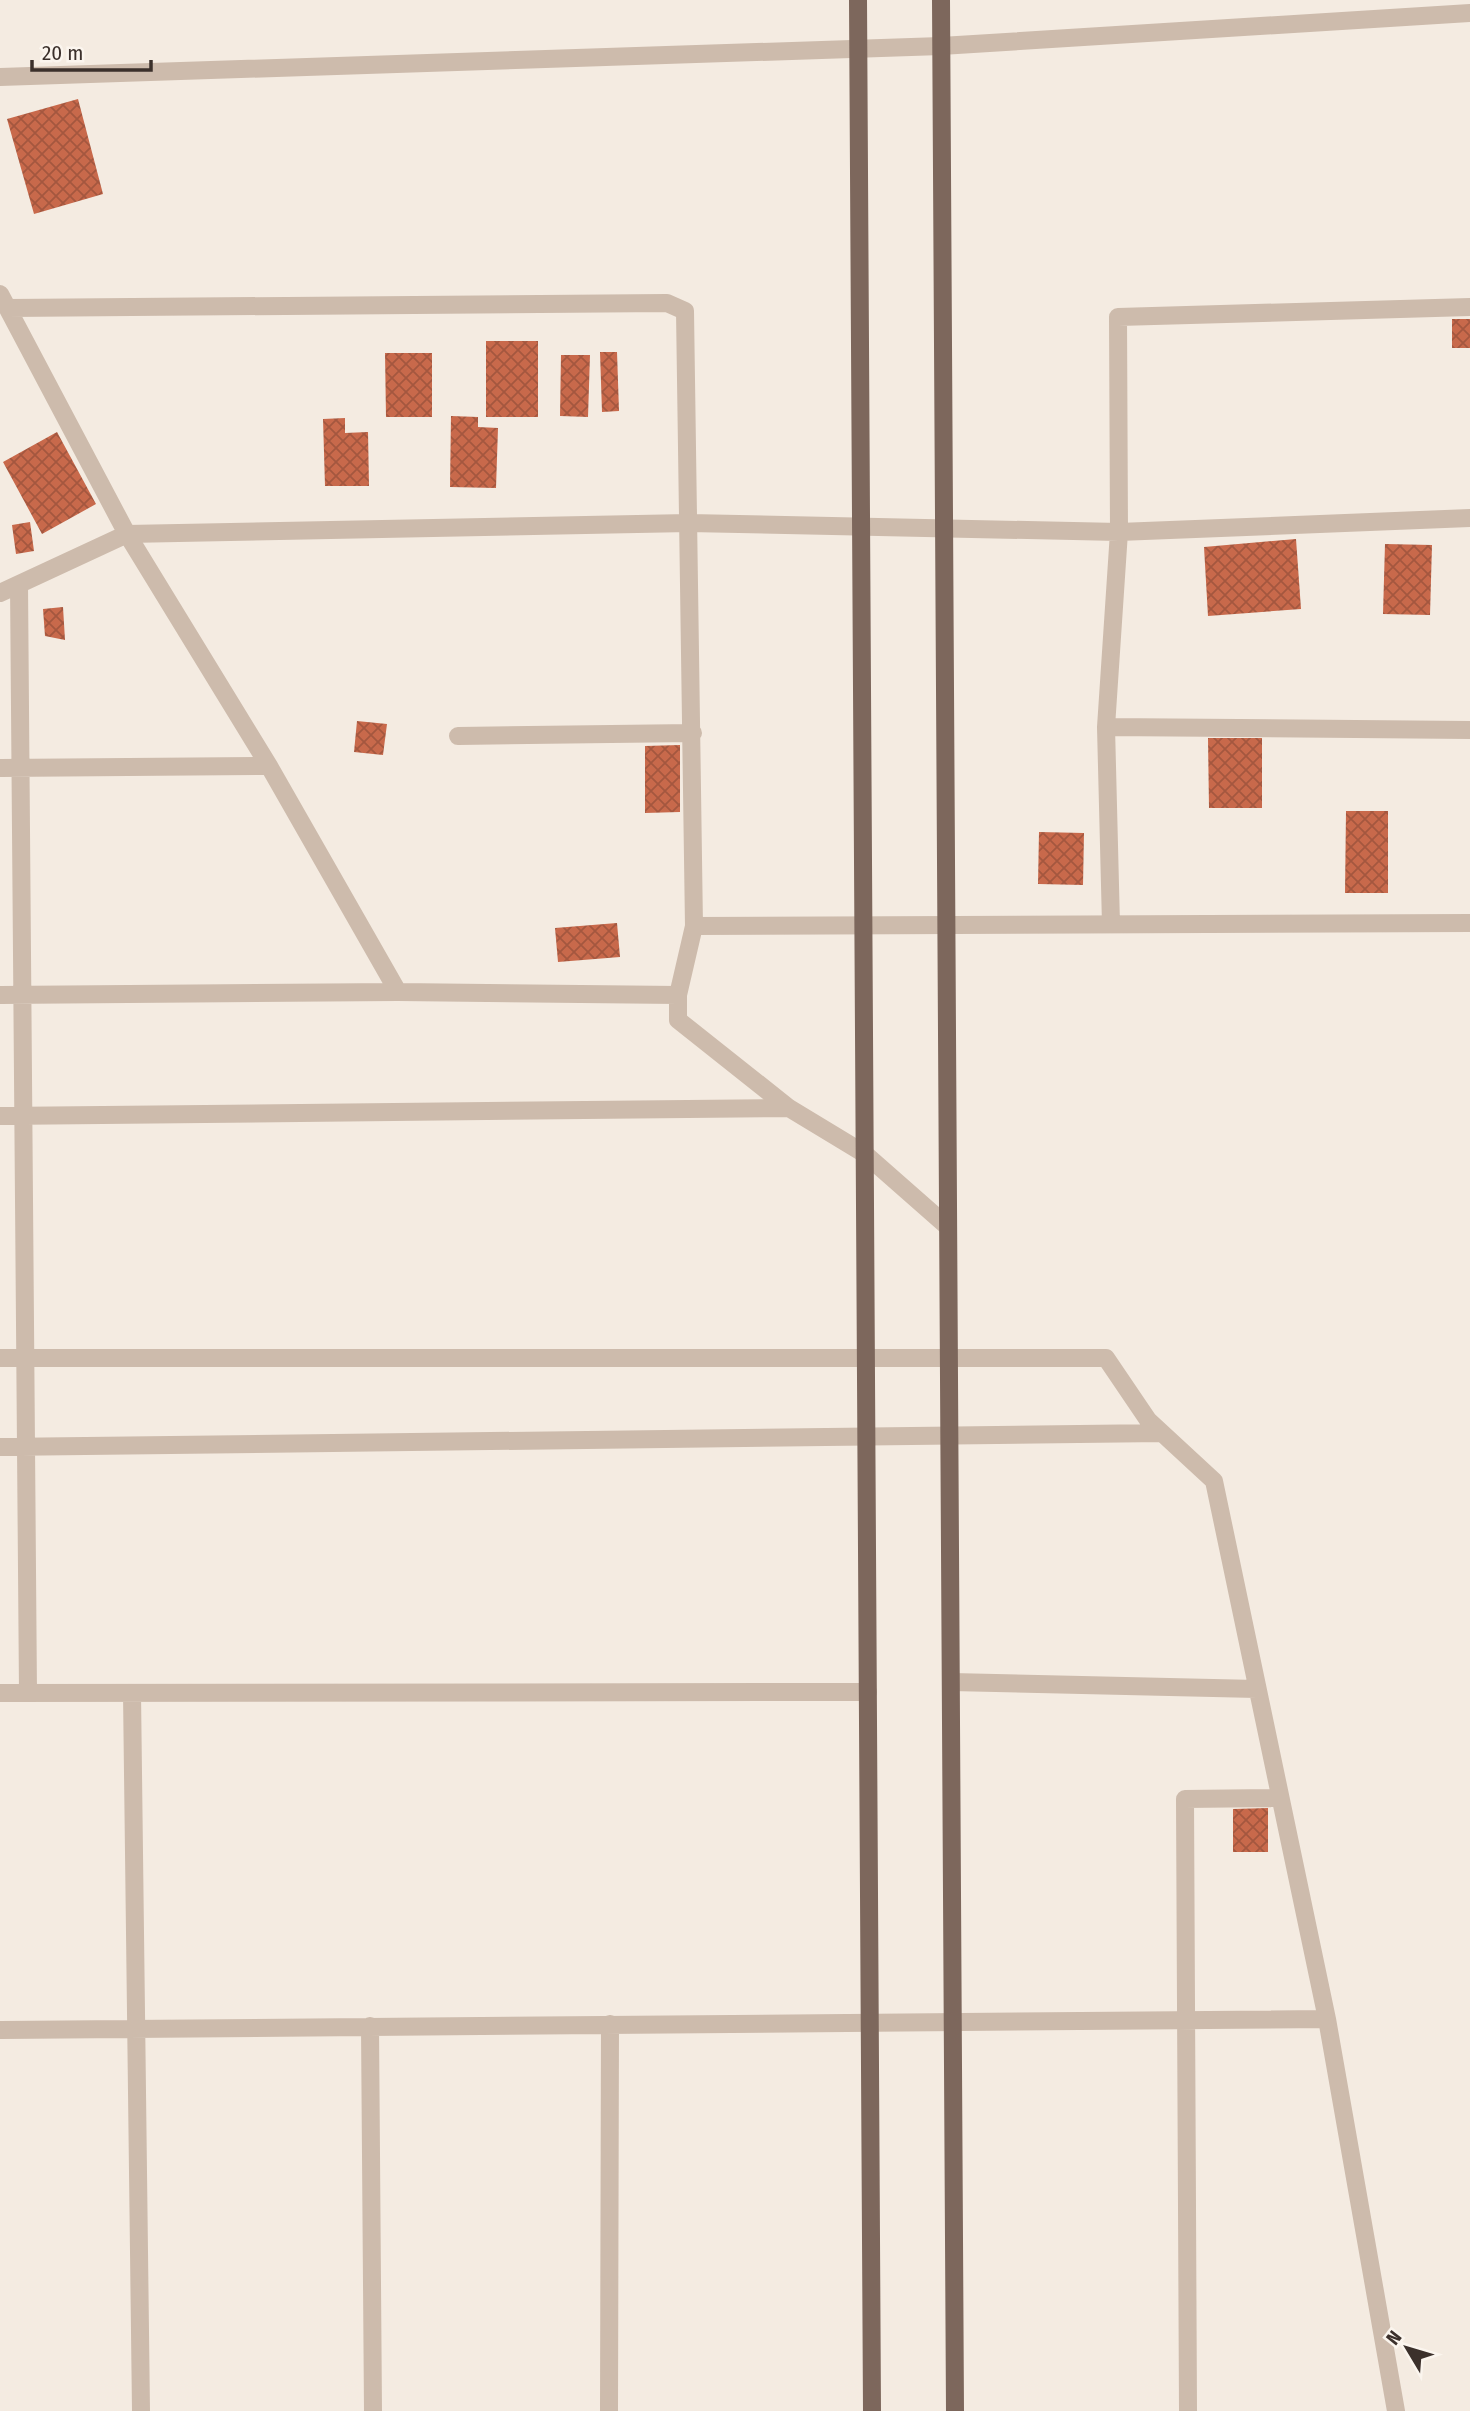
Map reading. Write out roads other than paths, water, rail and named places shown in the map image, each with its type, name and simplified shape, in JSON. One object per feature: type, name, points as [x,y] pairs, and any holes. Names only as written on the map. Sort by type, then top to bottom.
[{"type":"main road","points":[[858,0],[872,2411]]},
{"type":"main road","points":[[941,0],[955,2411]]},
{"type":"street","points":[[0,77],[941,47],[1470,13]]},
{"type":"street","points":[[398,992],[269,766],[127,534],[4,301],[654,303],[676,306],[685,311],[694,926],[678,995],[678,1020],[789,1108],[864,1154],[948,1227]]},
{"type":"street","points":[[1111,924],[1107,727],[1119,532],[1118,317],[1470,307]]},
{"type":"street","points":[[0,593],[127,534],[689,523],[1119,532],[1470,518]]},
{"type":"street","points":[[19,584],[28,1693]]},
{"type":"street","points":[[1107,727],[1470,730]]},
{"type":"street","points":[[458,736],[693,733]]},
{"type":"street","points":[[0,768],[269,766]]},
{"type":"street","points":[[694,926],[1470,923]]},
{"type":"street","points":[[0,995],[398,992],[678,995]]},
{"type":"street","points":[[0,1116],[789,1108]]},
{"type":"street","points":[[0,1359],[1106,1358],[1148,1420],[1214,1481],[1327,2019],[1396,2411]]},
{"type":"street","points":[[0,1447],[1162,1433]]},
{"type":"street","points":[[951,1682],[1257,1689]]},
{"type":"street","points":[[0,1693],[868,1692]]},
{"type":"street","points":[[132,1693],[141,2411]]},
{"type":"street","points":[[1188,2411],[1185,1799],[1280,1798]]},
{"type":"street","points":[[0,2030],[1327,2019]]},
{"type":"street","points":[[610,2024],[610,2411]]},
{"type":"street","points":[[370,2026],[373,2411]]}]
